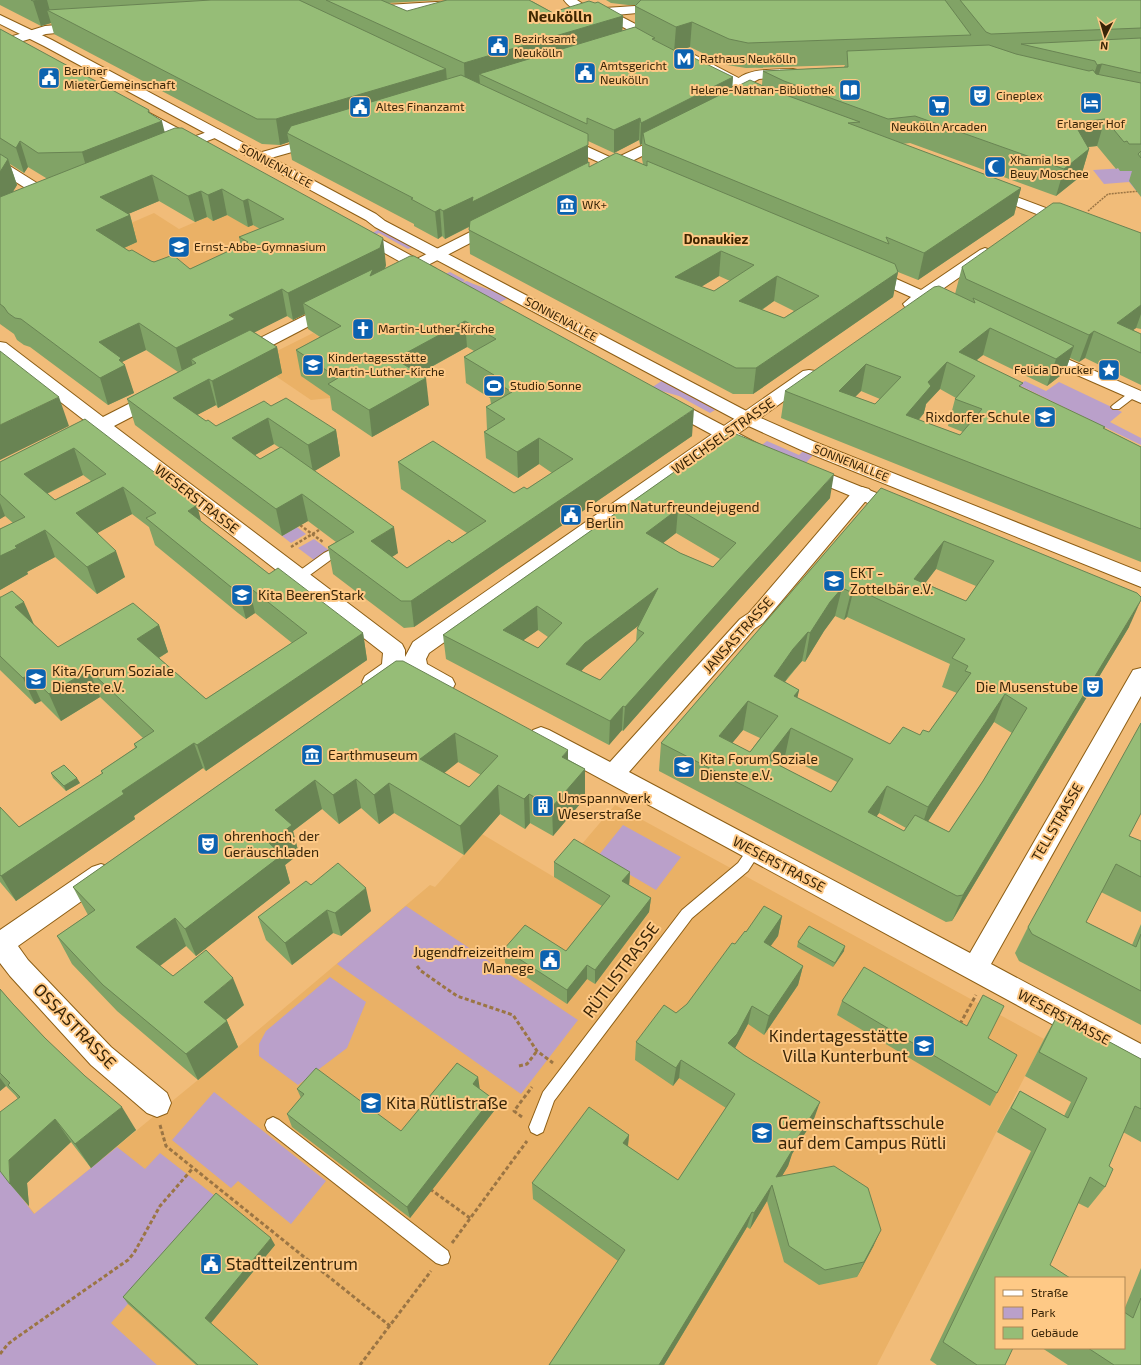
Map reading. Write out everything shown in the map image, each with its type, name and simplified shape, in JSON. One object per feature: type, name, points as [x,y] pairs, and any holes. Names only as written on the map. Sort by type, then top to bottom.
[{"type":"street","points":[[570,0],[576,6],[598,17],[739,84],[777,107],[744,99],[716,81],[638,41],[598,17],[582,0]]},
{"type":"street","points":[[362,11],[465,4]]},
{"type":"street","points":[[598,17],[674,8]]},
{"type":"street","name":"SONNENALLEE","points":[[0,19],[748,419],[808,446],[1141,580]]},
{"type":"street","points":[[6,42],[53,28],[96,26]]},
{"type":"street","points":[[0,33],[6,42],[26,49]]},
{"type":"street","points":[[716,81],[739,84],[747,78],[756,75],[808,73]]},
{"type":"street","points":[[739,84],[744,99]]},
{"type":"street","points":[[123,103],[210,151]]},
{"type":"street","points":[[202,126],[180,135],[163,148],[193,142],[215,133]]},
{"type":"street","points":[[592,176],[678,132]]},
{"type":"street","points":[[546,133],[644,178]]},
{"type":"street","points":[[260,157],[334,135]]},
{"type":"street","points":[[0,166],[49,194],[25,196]]},
{"type":"street","points":[[981,185],[1046,210],[1085,219]]},
{"type":"street","points":[[1031,221],[1046,210]]},
{"type":"street","points":[[384,282],[509,218]]},
{"type":"street","points":[[348,227],[445,280]]},
{"type":"street","points":[[900,312],[994,246]]},
{"type":"street","points":[[854,266],[947,308]]},
{"type":"street","points":[[228,360],[343,303]]},
{"type":"street","points":[[1027,345],[1137,396]]},
{"type":"street","name":"WESERSTRASSE","points":[[0,347],[394,650],[395,659],[391,670],[354,696]]},
{"type":"street","name":"WEICHSELSTRASSE","points":[[463,694],[417,668],[416,659],[421,648],[824,365]]},
{"type":"street","points":[[75,438],[174,388]]},
{"type":"street","points":[[655,396],[725,435],[770,456]]},
{"type":"street","name":"SONNENALLEE","points":[[791,465],[915,515]]},
{"type":"street","name":"JANSASTRASSE","points":[[613,775],[747,624],[756,618],[862,494]]},
{"type":"street","name":"TELLSTRASSE","points":[[976,969],[1030,869],[1141,676]]},
{"type":"street","name":"WESERSTRASSE","points":[[523,726],[1141,1058]]},
{"type":"street","points":[[0,943],[119,860]]},
{"type":"street","name":"OSSASTRASSE","points":[[0,943],[24,973],[96,1050],[157,1103]]},
{"type":"lane","points":[[1116,407],[1137,396]]},
{"type":"lane","points":[[299,577],[313,568],[317,562],[332,553]]},
{"type":"lane","name":"RÜTLISTRASSE","points":[[537,1127],[548,1097],[687,914],[743,868],[754,851]]},
{"type":"lane","points":[[273,1125],[442,1256]]},
{"type":"path","points":[[1085,219],[1108,194],[1141,191]]},
{"type":"path","points":[[274,558],[319,530]]},
{"type":"path","points":[[417,966],[421,971],[457,996],[513,1015],[537,1051],[567,1072]]},
{"type":"path","points":[[958,1028],[976,995]]},
{"type":"path","points":[[519,1066],[526,1064],[537,1051]]},
{"type":"path","points":[[514,1111],[532,1087]]},
{"type":"path","points":[[166,1146],[390,1326]]},
{"type":"path","points":[[0,1354],[8,1344],[16,1338],[128,1260],[134,1253],[160,1206],[193,1168]]},
{"type":"path","points":[[427,1187],[470,1218]]},
{"type":"shaded area","name":"Ernst-Abbe-Gymnasium","points":[[260,194],[295,215],[136,307],[117,229],[154,213],[179,229]]},
{"type":"shaded area","name":"Kindertagesstätte Martin-Luther-Kirche","points":[[313,333],[354,358],[340,397],[311,400],[255,362]]},
{"type":"shaded area","points":[[615,805],[1044,1039],[877,1365],[0,1365],[0,1169],[35,1214],[238,1047],[430,885],[435,887],[482,834],[554,877]]},
{"type":"green space","points":[[1141,167],[1139,194],[1129,182],[1104,184],[1093,170]]},
{"type":"green space","points":[[380,229],[413,247],[408,249],[379,233],[373,236],[370,234]]},
{"type":"green space","points":[[450,272],[465,280],[463,282],[467,281],[510,297],[497,304],[445,274]]},
{"type":"green space","points":[[663,380],[715,410],[710,413],[679,396],[651,388]]},
{"type":"green space","points":[[1025,381],[1046,391],[1059,382],[1122,412],[1110,422],[1141,438],[1141,445],[1019,385]]},
{"type":"green space","points":[[767,441],[799,455],[804,450],[814,454],[805,464],[762,445]]},
{"type":"green space","points":[[297,527],[306,534],[291,543],[282,536]]},
{"type":"green space","points":[[314,539],[330,551],[314,560],[298,548]]},
{"type":"green space","points":[[623,825],[681,857],[656,890],[598,856]]},
{"type":"green space","points":[[406,906],[578,1020],[521,1094],[337,964]]},
{"type":"green space","points":[[330,977],[366,1002],[347,1048],[298,1085],[259,1056],[259,1044],[266,1031]]},
{"type":"green space","points":[[214,1092],[326,1181],[291,1224],[238,1181],[231,1188],[172,1140]]},
{"type":"green space","points":[[117,1147],[145,1169],[160,1153],[220,1200],[111,1323],[157,1365],[0,1365],[0,1169],[34,1214]]},
{"type":"building","points":[[211,0],[299,0],[446,69],[276,119],[257,119],[47,10]]},
{"type":"building","points":[[326,0],[381,0],[407,11],[447,0],[529,0],[555,14],[560,12],[560,10],[589,1],[595,3],[598,2],[623,16],[464,63]]},
{"type":"building","points":[[641,0],[945,0],[971,35],[748,43],[729,39],[692,22],[676,27],[635,6]]},
{"type":"building","points":[[960,0],[1141,0],[1141,28],[991,34],[986,32]]},
{"type":"building","points":[[635,27],[655,38],[652,39],[691,59],[694,58],[733,77],[641,123],[640,118],[614,130],[587,118],[587,124],[479,74]]},
{"type":"building","points":[[0,29],[149,110],[148,112],[162,121],[82,152],[38,153],[20,141],[16,148],[0,138]]},
{"type":"building","points":[[1141,38],[1141,73],[1102,64],[1097,65],[1095,61],[1021,44]]},
{"type":"building","points":[[989,45],[1016,54],[1089,71],[1093,70],[1096,74],[1141,83],[1141,144],[1129,144],[1127,141],[1124,142],[1105,119],[1074,123],[1089,149],[1064,169],[915,116],[888,119],[784,81],[763,71],[848,67],[847,51]]},
{"type":"building","points":[[461,75],[588,134],[588,145],[472,202],[473,197],[443,211],[440,209],[435,212],[411,199],[413,198],[287,133],[291,126]]},
{"type":"building","points":[[750,80],[772,90],[860,122],[848,123],[1021,188],[924,253],[886,237],[889,244],[645,144],[643,133]]},
{"type":"building","points":[[175,128],[182,128],[383,238],[380,248],[288,293],[282,289],[229,315],[235,319],[176,348],[139,323],[99,342],[121,358],[119,360],[125,365],[100,378],[21,319],[15,318],[8,313],[0,304],[0,197]],"holes":[[[152,175],[188,196],[201,191],[208,195],[222,189],[243,201],[248,199],[284,219],[239,237],[248,242],[190,269],[173,255],[154,262],[151,261],[132,250],[129,251],[96,230],[130,215],[100,197]]]},
{"type":"building","points":[[1141,151],[1141,158],[1138,154]]},
{"type":"building","points":[[616,153],[647,166],[647,161],[895,264],[898,272],[756,368],[736,368],[469,230],[470,221],[589,162],[589,167]],"holes":[[[721,251],[754,265],[714,291],[675,277]],[[777,276],[819,296],[784,318],[739,301]]]},
{"type":"building","points":[[0,154],[8,159],[0,172]]},
{"type":"building","points":[[1053,203],[1060,203],[1141,233],[1141,305],[1117,323],[1141,334],[1141,353],[1094,331],[1089,335],[966,279],[962,267]]},
{"type":"building","points":[[410,256],[414,256],[694,409],[411,601],[401,601],[328,547],[354,532],[302,494],[276,509],[127,399],[196,363],[191,359],[250,330],[277,347],[212,381],[209,379],[173,398],[206,421],[208,420],[216,426],[264,401],[271,406],[286,398],[336,430],[308,445],[268,418],[232,438],[260,459],[281,447],[394,527],[371,541],[407,568],[449,540],[452,543],[486,521],[398,462],[433,441],[514,493],[524,487],[527,489],[573,459],[539,438],[517,452],[484,432],[505,419],[486,407],[512,392],[489,378],[494,375],[464,357],[496,339],[465,321],[395,359],[426,378],[369,410],[328,384],[338,378],[296,350],[341,326],[303,303],[373,269],[370,276]]},
{"type":"building","points":[[939,286],[975,303],[973,298],[1074,346],[1056,359],[990,328],[959,352],[1023,383],[1019,386],[1105,427],[1103,428],[1141,447],[1141,529],[785,391],[934,287]],"holes":[[[947,362],[975,376],[955,399],[982,409],[960,435],[906,415],[931,386],[928,382]],[[866,364],[901,377],[875,404],[839,391]]]},
{"type":"building","points":[[0,351],[59,397],[0,425]]},
{"type":"building","points":[[85,419],[197,505],[188,511],[269,574],[278,568],[363,633],[197,745],[194,743],[122,791],[124,794],[1,876],[0,807],[19,827],[103,773],[101,771],[137,747],[134,744],[154,731],[89,670],[49,694],[29,675],[23,678],[0,656],[0,597],[12,591],[24,602],[15,607],[58,647],[133,603],[159,625],[137,639],[206,699],[307,633],[249,587],[239,593],[231,587],[146,518],[156,513],[123,487],[76,513],[116,551],[87,567],[45,530],[15,546],[17,548],[0,556],[0,529],[25,517],[0,494],[0,462]],"holes":[[[74,448],[106,474],[55,500],[24,474]]]},
{"type":"building","points":[[731,432],[834,474],[625,707],[623,706],[610,721],[443,635]],"holes":[[[678,509],[736,543],[713,567],[680,553],[646,533]],[[658,588],[637,629],[644,633],[600,680],[566,664],[585,643]],[[537,606],[562,623],[538,648],[503,630]]]},
{"type":"building","points":[[881,488],[1137,593],[1141,597],[1141,600],[963,895],[957,896],[661,743]],"holes":[[[944,541],[994,561],[966,601],[914,579]],[[842,588],[851,592],[854,588],[965,639],[952,658],[968,666],[965,671],[971,673],[929,732],[923,730],[920,735],[903,727],[890,744],[794,696],[799,690],[774,676],[793,649],[808,632],[810,633],[830,602]],[[1005,694],[1027,708],[983,781],[949,832],[915,815],[904,831],[868,812],[887,786],[928,807]],[[748,701],[778,716],[750,752],[719,736]],[[791,728],[853,759],[831,792],[767,759]]]},
{"type":"building","points":[[396,661],[403,661],[568,750],[562,757],[585,769],[552,807],[529,794],[524,799],[498,785],[460,826],[389,783],[374,795],[356,779],[333,795],[315,780],[275,810],[292,825],[269,843],[282,855],[185,929],[175,918],[136,947],[173,976],[206,950],[233,978],[204,1002],[227,1021],[186,1054],[103,985],[57,936],[95,910],[73,887]],"holes":[[[455,733],[498,756],[469,787],[420,759]]]},
{"type":"building","points":[[1141,723],[1141,813],[1129,836],[1141,841],[1141,877],[1116,864],[1086,922],[1136,947],[1141,934],[1141,991],[1032,934],[1028,927]]},
{"type":"building","points":[[64,765],[77,778],[64,786],[51,773]]},
{"type":"building","points":[[574,839],[630,872],[622,881],[651,898],[595,970],[587,965],[567,990],[504,949],[525,925],[566,951],[610,896],[554,862]]},
{"type":"building","points":[[338,863],[366,888],[335,913],[327,910],[285,943],[258,917],[306,881],[311,885]]},
{"type":"building","points":[[764,906],[782,916],[764,942],[803,966],[769,1016],[752,1006],[737,1034],[728,1043],[744,1055],[820,1102],[791,1148],[793,1149],[776,1177],[834,1166],[868,1188],[881,1230],[864,1262],[825,1270],[789,1246],[772,1185],[754,1213],[752,1212],[659,1365],[549,1365],[625,1250],[532,1183],[589,1107],[629,1135],[623,1143],[678,1180],[735,1094],[681,1060],[676,1068],[636,1042],[664,1005],[676,1013],[687,1004],[732,943],[735,944],[745,931],[746,932]]},
{"type":"building","points":[[809,926],[845,946],[835,963],[798,942]]},
{"type":"building","points":[[864,967],[967,1026],[983,995],[1004,1006],[988,1038],[1017,1055],[997,1093],[842,1001]]},
{"type":"building","points":[[0,989],[45,1038],[85,1076],[122,1107],[75,1144],[55,1119],[9,1160],[10,1184],[0,1171],[0,1112],[20,1097],[8,1085],[10,1083],[0,1073]]},
{"type":"building","points":[[1058,1014],[1141,1059],[1141,1109],[1135,1106],[1109,1166],[1113,1169],[1105,1187],[1090,1177],[1050,1265],[1068,1277],[995,1277],[995,1349],[1013,1349],[1005,1365],[977,1365],[943,1342],[1046,1129],[1011,1108],[1020,1091],[1068,1118],[1087,1078],[1039,1052]]},
{"type":"building","points":[[457,1063],[478,1077],[473,1084],[492,1098],[407,1207],[287,1114],[304,1094],[297,1089],[316,1068],[401,1131]]},
{"type":"building","name":"Stadtteilzentrum","points":[[216,1193],[271,1238],[205,1318],[258,1365],[198,1365],[123,1297]]},
{"type":"building","points":[[1141,1298],[1141,1365],[1114,1365],[1090,1349],[1125,1349],[1125,1313],[1133,1318]]},
{"type":"place","name":"Bezirksamt Neukölln","points":[[498,46]]},
{"type":"place","name":"Rathaus Neukölln","points":[[684,59]]},
{"type":"place","name":"Amtsgericht Neukölln","points":[[585,73]]},
{"type":"place","name":"Berliner MieterGemeinschaft","points":[[49,78]]},
{"type":"place","name":"Helene-Nathan-Bibliothek","points":[[850,90]]},
{"type":"place","name":"Cineplex","points":[[980,96]]},
{"type":"place","name":"Erlanger Hof","points":[[1091,103]]},
{"type":"place","name":"Neukölln Arcaden","points":[[939,106]]},
{"type":"place","name":"Altes Finanzamt","points":[[360,107]]},
{"type":"place","name":"Xhamia Isa Beuy Moschee","points":[[995,167]]},
{"type":"place","name":"WK+","points":[[567,205]]},
{"type":"place","name":"Ernst-Abbe-Gymnasium","points":[[179,247]]},
{"type":"place","name":"Martin-Luther-Kirche","points":[[363,329]]},
{"type":"place","name":"Kindertagesstätte Martin-Luther-Kirche","points":[[313,365]]},
{"type":"place","name":"Felicia Drucker","points":[[1109,370]]},
{"type":"place","name":"Studio Sonne","points":[[494,386]]},
{"type":"place","name":"Rixdorfer Schule","points":[[1045,417]]},
{"type":"place","name":"Forum Naturfreundejugend Berlin","points":[[571,515]]},
{"type":"place","name":"EKT - Zottelbär e.V.","points":[[834,581]]},
{"type":"place","name":"Kita BeerenStark","points":[[242,595]]},
{"type":"place","name":"Kita/Forum Soziale Dienste e.V.","points":[[36,679]]},
{"type":"place","name":"Die Musenstube","points":[[1093,687]]},
{"type":"place","name":"Earthmuseum","points":[[312,755]]},
{"type":"place","name":"Kita Forum Soziale Dienste e.V.","points":[[684,767]]},
{"type":"place","name":"Umspannwerk Weserstraße","points":[[543,806]]},
{"type":"place","name":"ohrenhoch, der Geräuschladen","points":[[208,844]]},
{"type":"place","name":"Jugendfreizeitheim Manege","points":[[550,960]]},
{"type":"place","name":"Kindertagesstätte Villa Kunterbunt","points":[[924,1046]]},
{"type":"place","name":"Kita Rütlistraße","points":[[371,1103]]},
{"type":"place","name":"Gemeinschaftsschule auf dem Campus Rütli","points":[[762,1133]]},
{"type":"place","name":"Stadtteilzentrum","points":[[211,1264]]},
{"type":"district","name":"Neukölln","points":[[560,17]]},
{"type":"district","name":"Donaukiez","points":[[716,239]]}]
